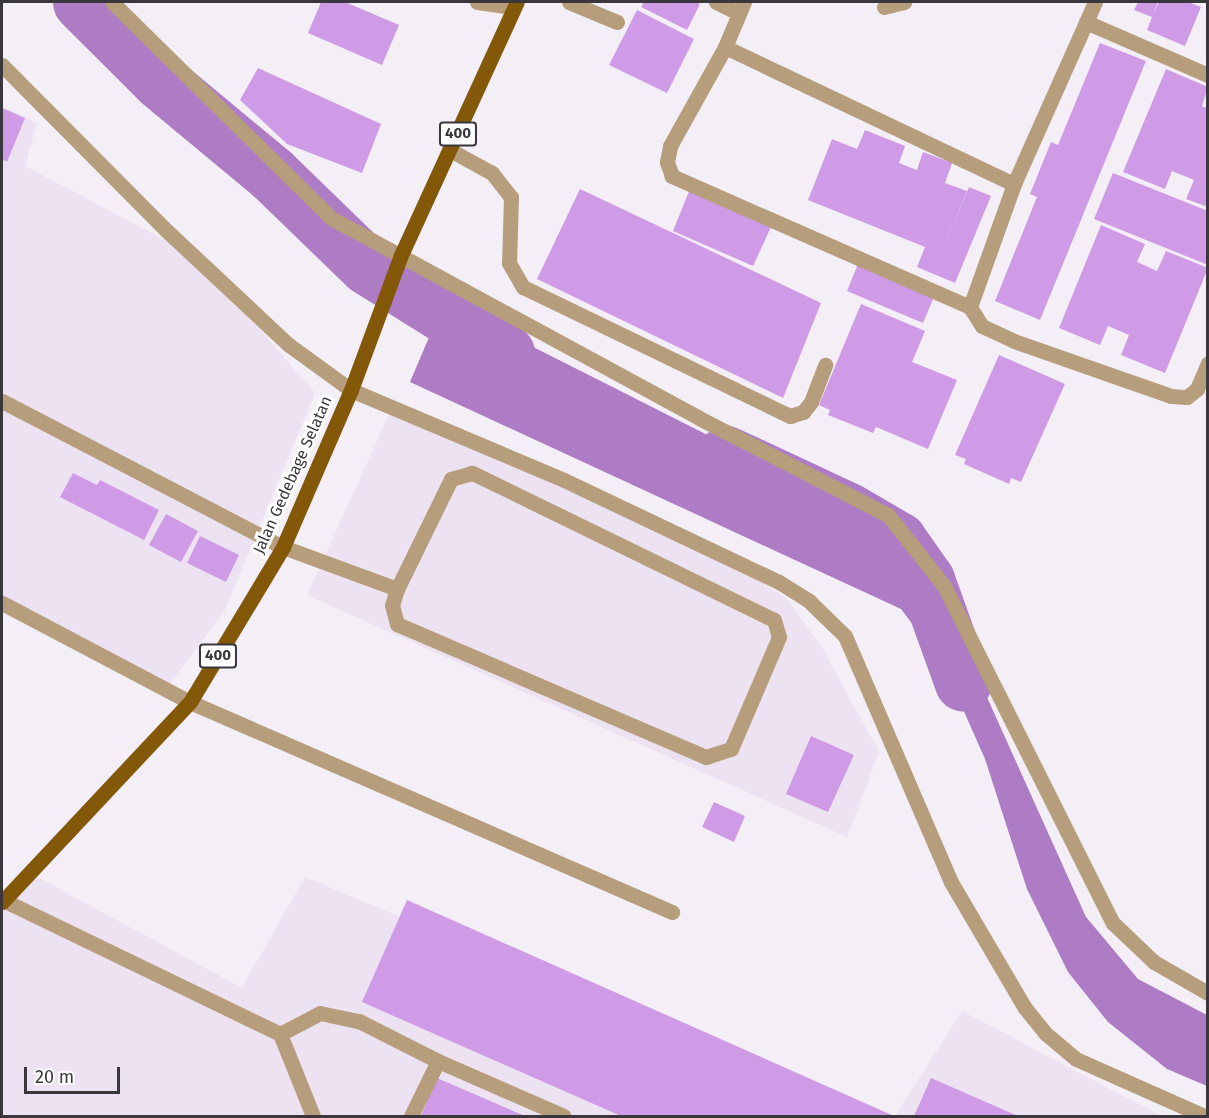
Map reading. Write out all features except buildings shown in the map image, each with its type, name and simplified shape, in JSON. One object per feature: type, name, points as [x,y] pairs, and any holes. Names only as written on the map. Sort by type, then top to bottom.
[{"type":"main road","name":"Jalan Gedebage Selatan","points":[[2,901],[190,702],[283,547],[351,390],[400,261],[516,4]]},
{"type":"street","points":[[112,2],[331,218],[400,261],[888,515],[944,586],[1113,924],[1154,962],[1208,993]]},
{"type":"street","points":[[477,2],[516,4]]},
{"type":"street","points":[[569,2],[617,22]]},
{"type":"street","points":[[716,2],[742,7],[725,47],[670,146],[667,162],[672,176],[970,307],[982,326],[1014,341],[1171,396],[1187,398],[1197,389],[1208,363]]},
{"type":"street","points":[[884,7],[904,2]]},
{"type":"street","points":[[970,307],[1014,184],[1095,2]]},
{"type":"street","points":[[1086,22],[1208,75]]},
{"type":"street","points":[[725,47],[1014,184]]},
{"type":"street","points":[[2,64],[167,231],[271,329],[351,390],[564,480],[779,582],[809,602],[845,636],[951,882],[1025,1008],[1044,1033],[1076,1059],[1204,1116]]},
{"type":"street","points":[[450,150],[492,173],[511,197],[509,263],[523,287],[790,416],[803,411],[812,402],[825,365]]},
{"type":"street","points":[[2,400],[283,547],[397,589]]},
{"type":"street","points":[[472,473],[774,620],[779,637],[731,749],[706,757],[397,624],[392,605],[397,589],[451,479],[472,473]]},
{"type":"street","points":[[2,603],[190,702],[672,912]]},
{"type":"street","points":[[2,901],[280,1034],[313,1116]]},
{"type":"street","points":[[280,1034],[320,1013],[359,1021],[438,1061],[564,1116]]},
{"type":"street","points":[[411,1116],[438,1061]]},
{"type":"shaded area","points":[[2,106],[37,123],[25,166],[197,257],[315,393],[225,610],[162,695],[2,604]]},
{"type":"shaded area","points":[[444,302],[759,461],[896,558],[963,644],[1086,917],[1138,979],[1207,1015],[1207,1086],[1167,1069],[1108,1022],[1068,972],[1027,889],[985,759],[943,664],[901,609],[410,382]]},
{"type":"shaded area","points":[[392,408],[717,553],[787,599],[820,644],[879,752],[847,837],[307,595]]},
{"type":"shaded area","points":[[28,872],[242,988],[305,877],[873,1116],[2,1116],[2,903]]},
{"type":"shaded area","points":[[962,1011],[1161,1116],[895,1116]]},
{"type":"waterway","points":[[81,2],[160,81],[272,174],[367,266],[506,353]]},
{"type":"waterway","points":[[726,454],[848,511],[898,540],[926,580],[963,683]]}]
